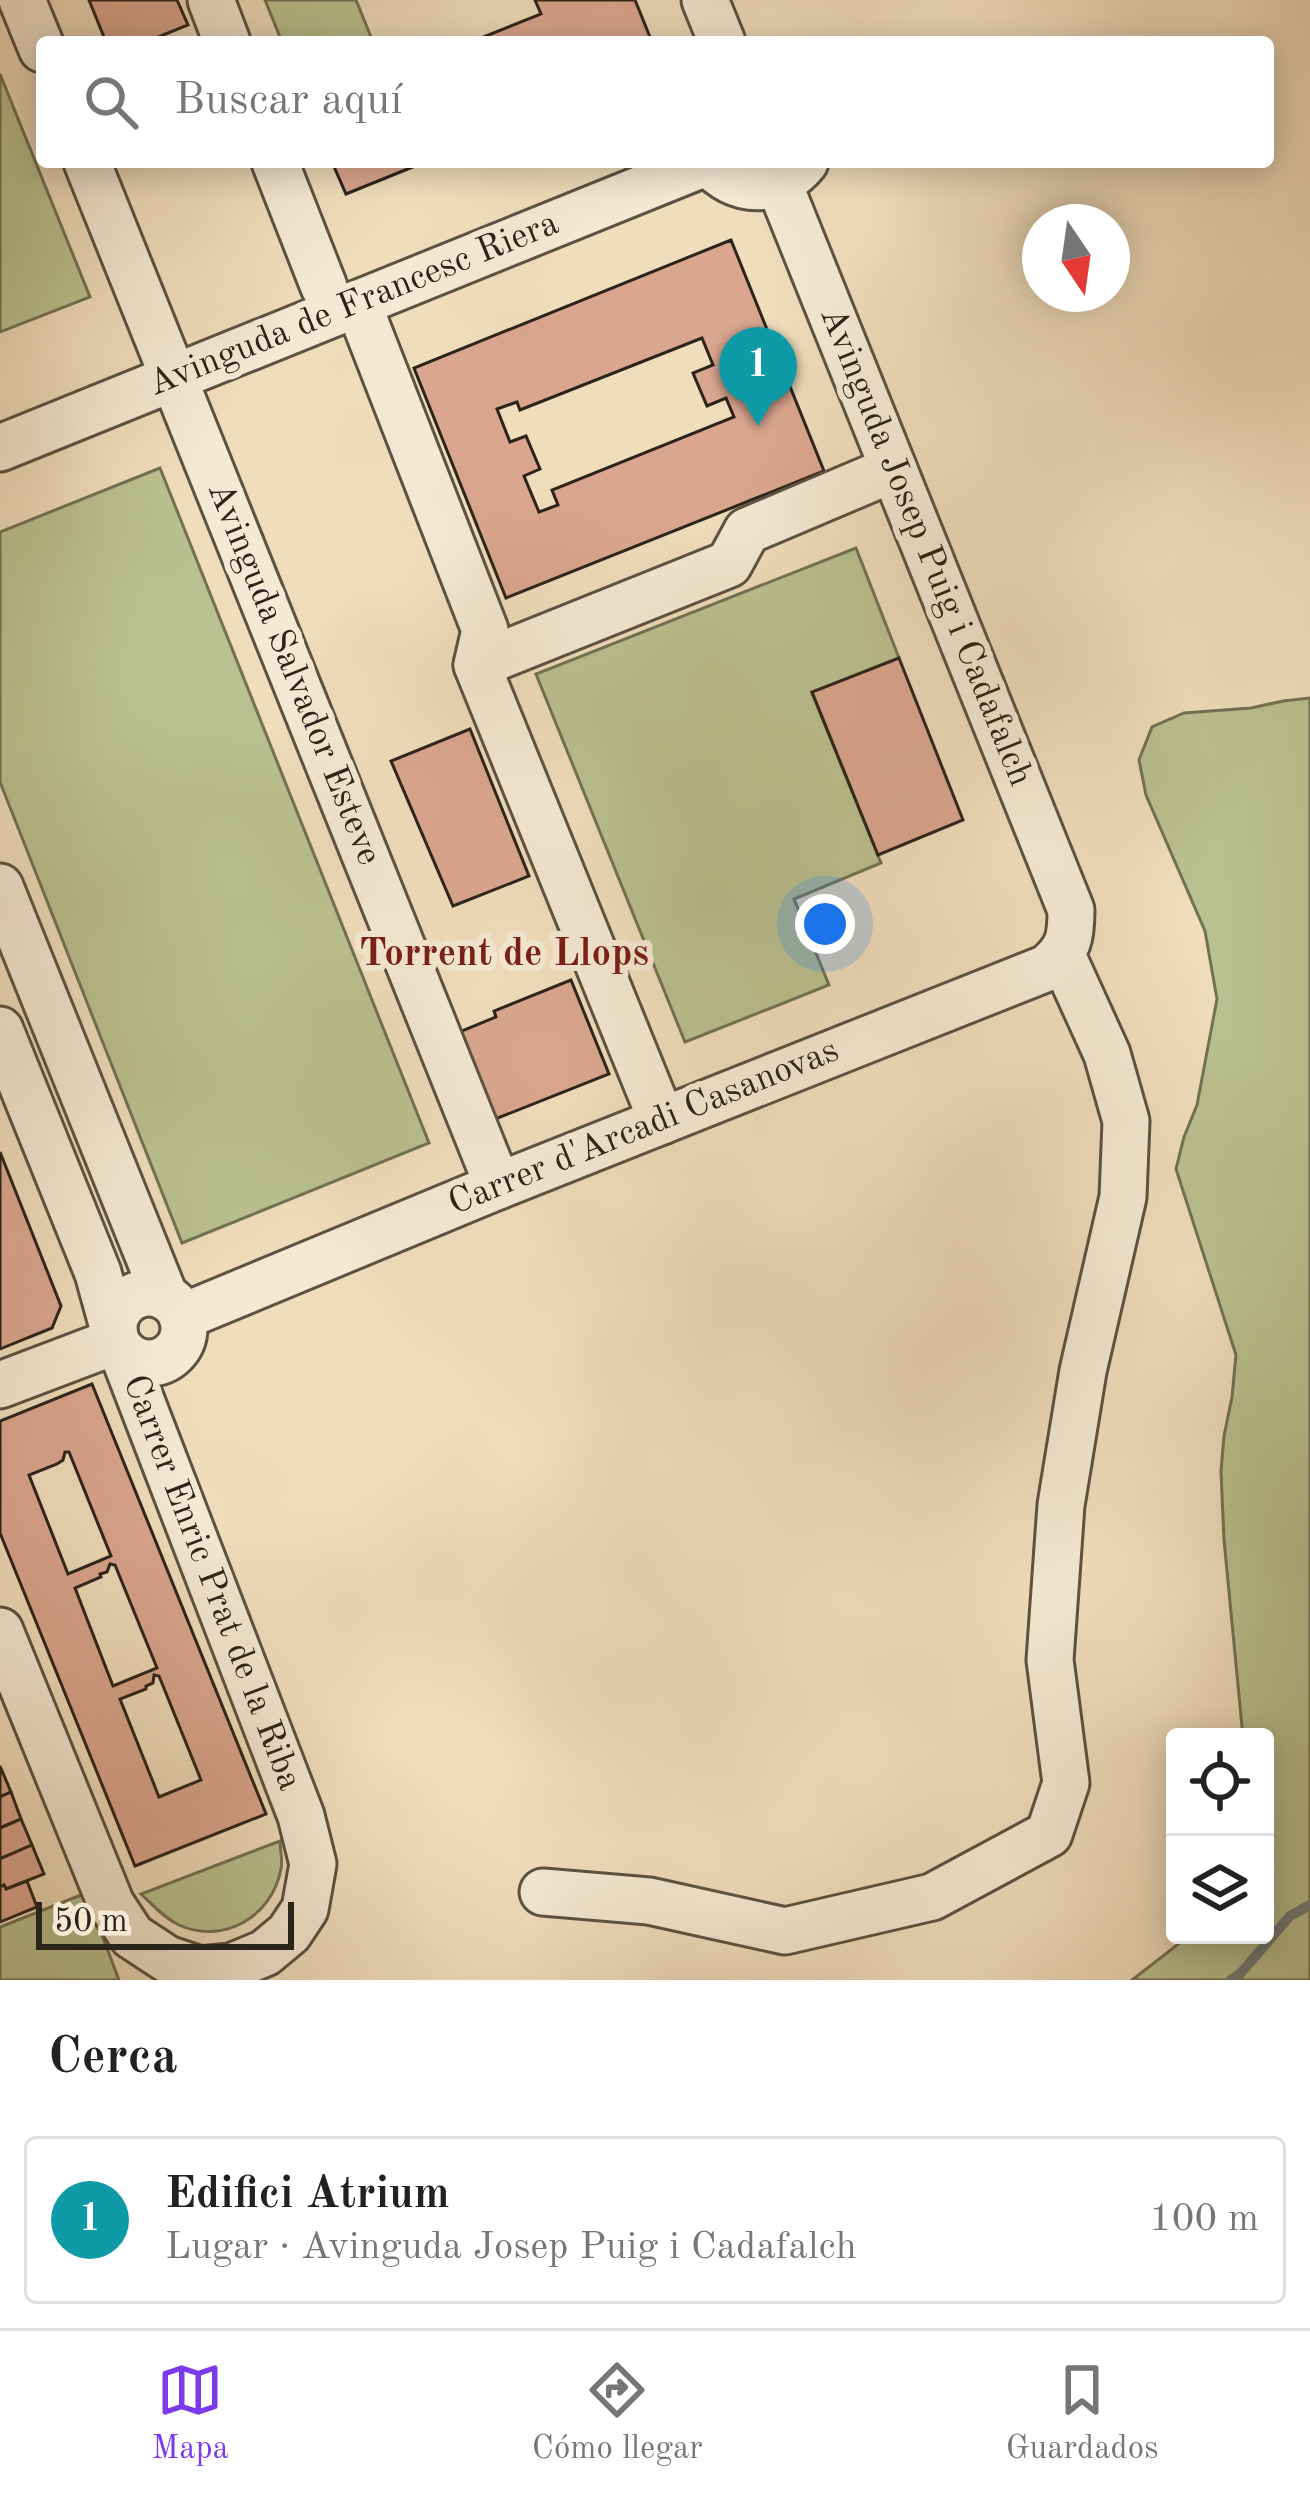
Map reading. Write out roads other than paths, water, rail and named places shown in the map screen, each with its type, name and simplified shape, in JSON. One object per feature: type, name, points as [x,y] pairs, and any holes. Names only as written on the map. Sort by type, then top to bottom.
[{"type":"street","points":[[22,0],[37,36]]},
{"type":"street","points":[[211,0],[225,36]]},
{"type":"street","points":[[705,0],[720,36]]},
{"type":"street","name":"Avinguda Salvador Esteve","points":[[90,168],[498,1186]]},
{"type":"street","points":[[277,168],[341,296],[485,630],[477,665],[662,1121]]},
{"type":"street","name":"Avinguda de Francesc Riera","points":[[341,296],[624,168]]},
{"type":"street","name":"Avinguda de Francesc Riera","points":[[0,448],[169,365],[341,296],[692,168]]},
{"type":"street","points":[[713,168],[736,184],[761,188],[792,173]]},
{"type":"street","name":"Avinguda Josep Puig i Cadafalch","points":[[792,173],[893,470],[1071,910],[1071,935],[1062,956]]},
{"type":"street","name":"Avinguda de Francesc Riera","points":[[0,418],[169,365]]},
{"type":"street","points":[[477,665],[729,564],[746,531],[893,470]]},
{"type":"street","points":[[0,887],[184,1331],[170,1355],[152,1363],[131,1358],[118,1341],[0,1385]]},
{"type":"street","points":[[543,1892],[650,1900],[785,1931],[932,1897],[1048,1834],[1066,1783],[1050,1660],[1060,1504],[1083,1371],[1123,1197],[1126,1121],[1107,1054],[1062,956]]},
{"type":"street","name":"Carrer d'Arcadi Casanovas","points":[[173,1307],[498,1186],[1047,968],[1062,956]]},
{"type":"street","name":"Carrer Enric Prat de la Riba","points":[[0,1030],[98,1273],[118,1341],[301,1816],[314,1864],[304,1909],[289,1933],[265,1953],[231,1967],[200,1970],[166,1959],[133,1936],[111,1904],[0,1631]]},
{"type":"waterway","name":"Torrent de Llops","points":[[1231,1980],[1290,1916],[1310,1905]]},
{"type":"place","name":"Edifici Atrium","points":[[758,426]]},
{"type":"district","name":"Torrent de Llops","points":[[504,954]]}]
